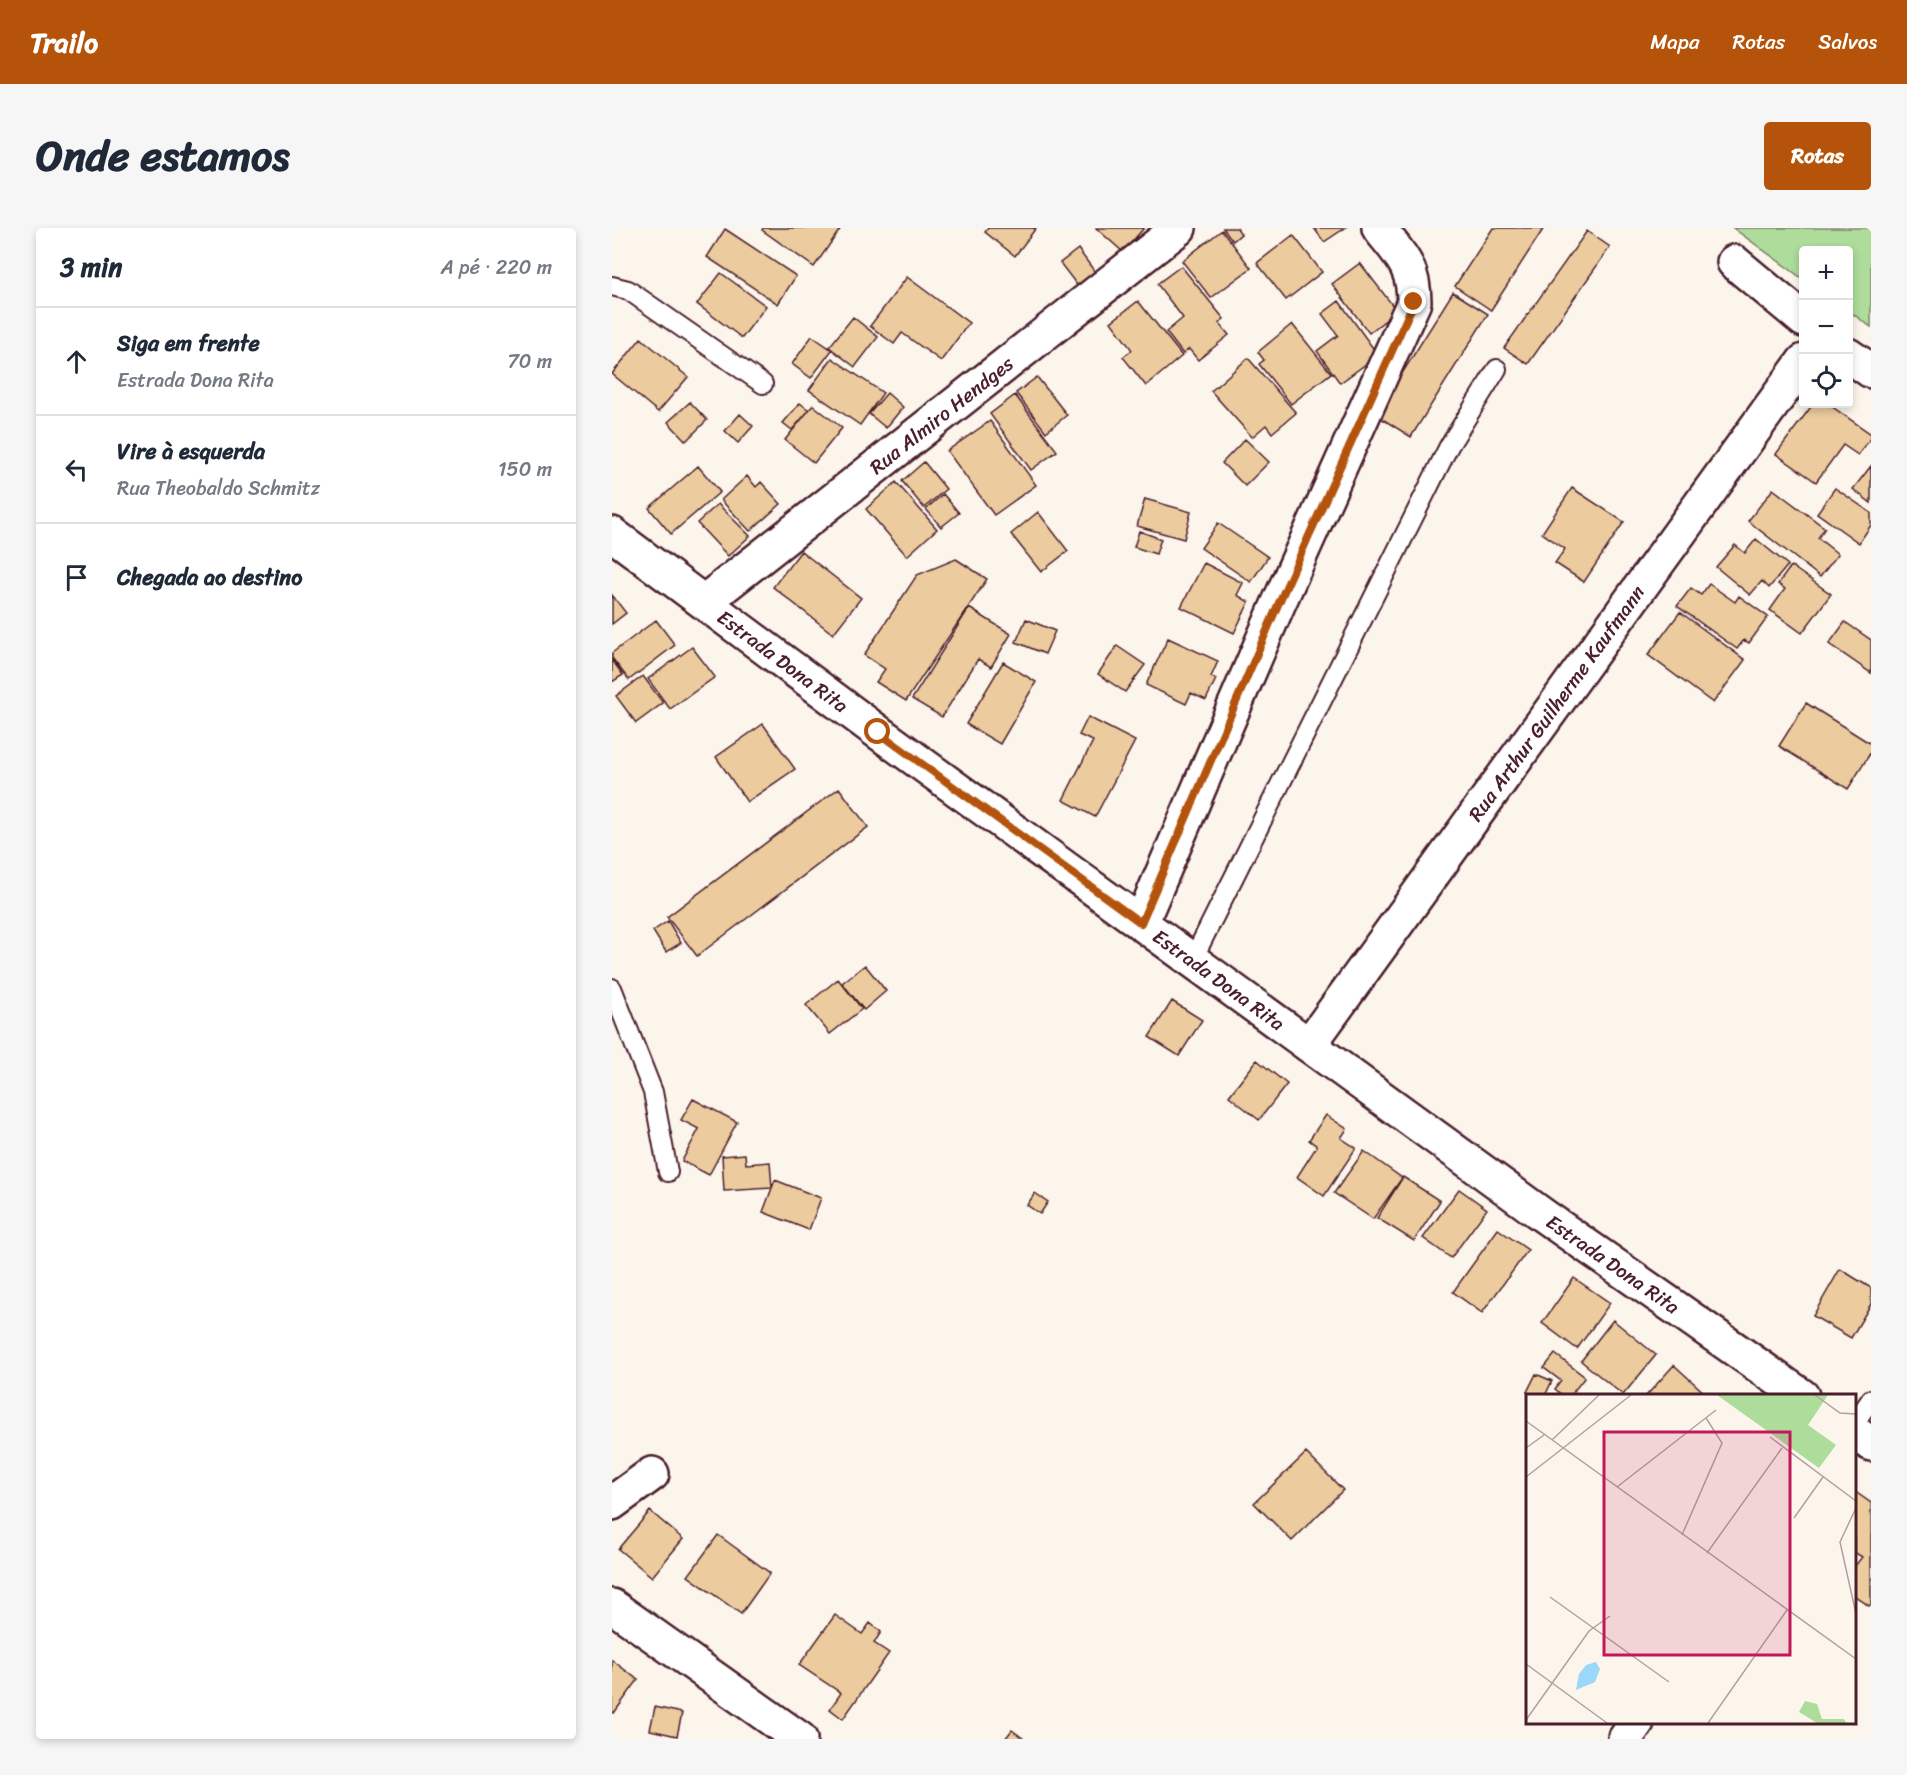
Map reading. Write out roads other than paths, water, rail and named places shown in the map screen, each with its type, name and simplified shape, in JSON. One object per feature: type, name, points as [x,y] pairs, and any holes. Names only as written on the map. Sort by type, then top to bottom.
[{"type":"street","name":"Rua Almiro Hendges","points":[[704,602],[1179,228]]},
{"type":"street","points":[[1141,923],[1277,607],[1414,302],[1414,284],[1406,263],[1378,228]]},
{"type":"street","points":[[1734,262],[1799,317]]},
{"type":"street","points":[[1853,358],[1871,371]]},
{"type":"street","name":"Rua Arthur Guilherme Kaufmann","points":[[1309,1045],[1799,367]]},
{"type":"street","name":"Estrada Dona Rita","points":[[612,534],[1192,961],[1544,1216],[1801,1394]]},
{"type":"street","points":[[1856,1433],[1871,1444]]},
{"type":"street","points":[[612,1503],[652,1474]]},
{"type":"street","points":[[612,1606],[800,1739]]},
{"type":"street","points":[[1625,1739],[1636,1724]]},
{"type":"lane","points":[[612,286],[628,290],[763,384]]},
{"type":"lane","points":[[1192,961],[1449,446],[1497,369]]},
{"type":"lane","points":[[612,988],[653,1092],[668,1172]]},
{"type":"lane","points":[[1856,1421],[1871,1399]]}]
